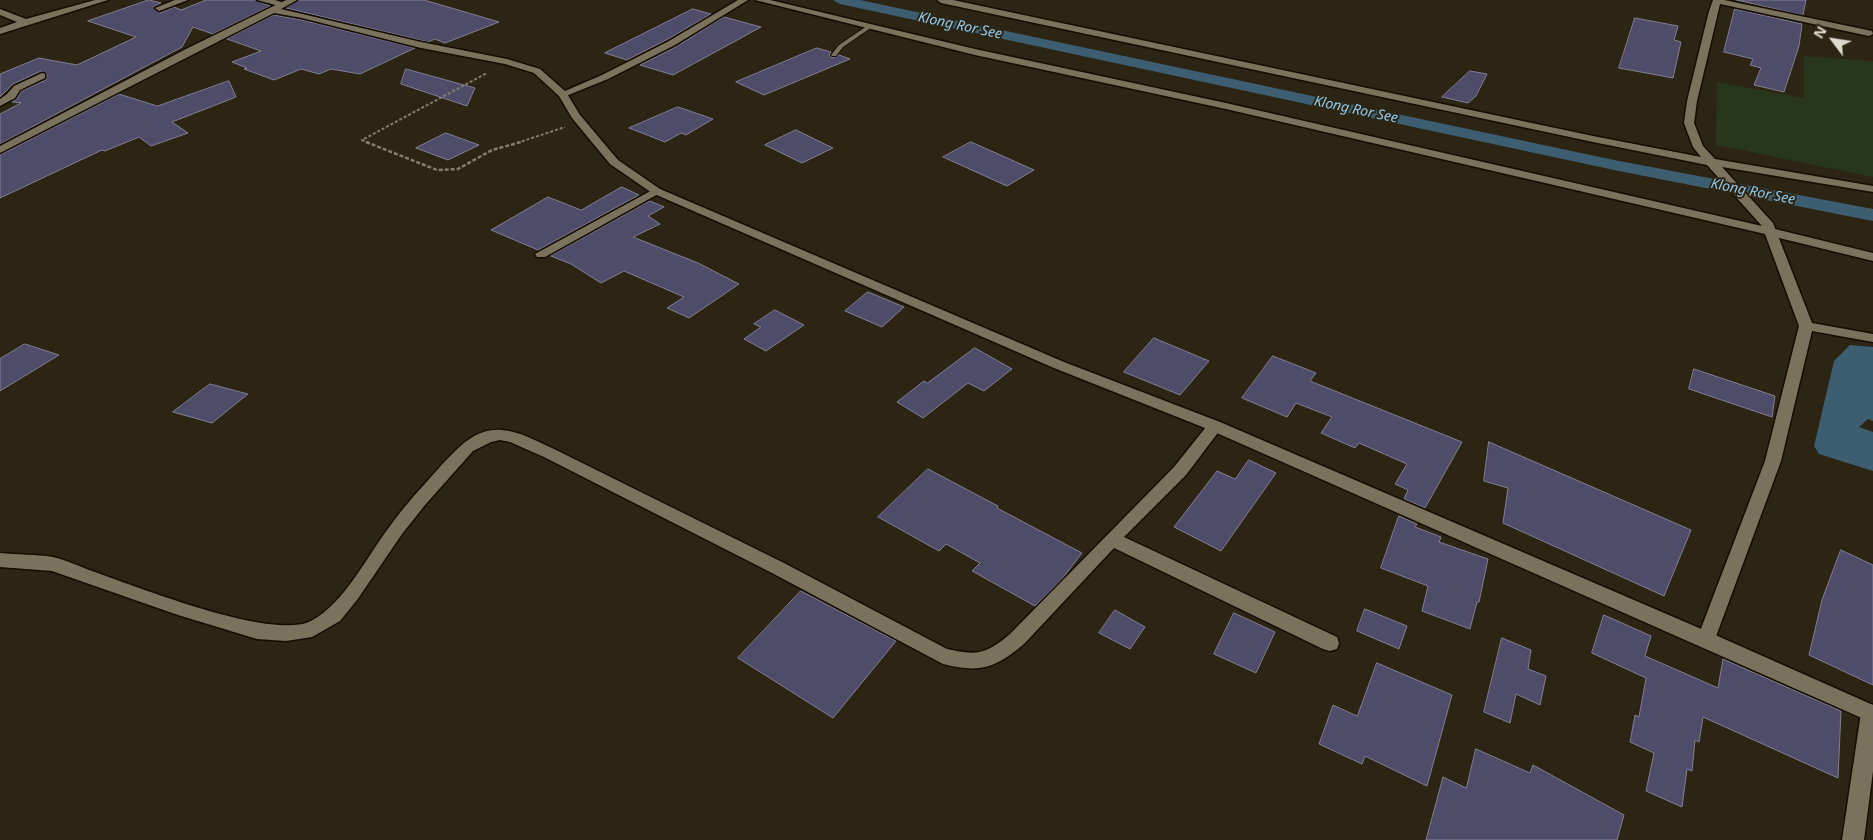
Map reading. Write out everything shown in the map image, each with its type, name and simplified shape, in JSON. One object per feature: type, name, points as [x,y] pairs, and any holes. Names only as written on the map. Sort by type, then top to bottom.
[{"type":"street","points":[[0,31],[104,0]]},
{"type":"street","points":[[159,8],[184,0]]},
{"type":"street","points":[[261,0],[283,5],[302,15],[372,34],[510,63],[542,74],[563,94],[579,120],[614,162],[656,191],[1058,365],[1215,426],[1872,713],[1853,840]]},
{"type":"street","points":[[563,94],[604,77],[684,36],[744,0]]},
{"type":"street","points":[[759,0],[975,52],[1217,104],[1769,228],[1873,257]]},
{"type":"street","points":[[941,0],[1713,165],[1873,188]]},
{"type":"street","points":[[1706,639],[1773,462],[1806,326],[1769,228],[1698,147],[1689,123],[1692,101],[1713,11],[1718,0],[1869,33]]},
{"type":"street","points":[[0,150],[283,5]]},
{"type":"street","points":[[0,12],[25,22]]},
{"type":"street","points":[[0,103],[11,96],[17,88],[42,76]]},
{"type":"street","points":[[541,254],[656,191]]},
{"type":"street","points":[[1806,326],[1873,338]]},
{"type":"street","points":[[0,560],[53,564],[178,608],[257,631],[286,633],[312,629],[334,616],[351,595],[396,530],[453,462],[468,447],[487,437],[500,435],[513,437],[549,452],[778,568],[943,656],[964,661],[986,660],[1017,639],[1180,471],[1215,426]]},
{"type":"street","points":[[1112,539],[1330,643]]},
{"type":"lane","points":[[834,55],[841,46],[869,27]]},
{"type":"path","points":[[510,63],[487,73],[362,140],[438,170],[458,170],[492,150],[544,135],[579,120]]},
{"type":"green space","points":[[1804,56],[1873,61],[1873,177],[1716,145],[1717,82],[1804,98]]},
{"type":"water","points":[[1850,345],[1873,347],[1873,421],[1868,419],[1859,427],[1873,432],[1873,471],[1819,454],[1814,446],[1834,361]]},
{"type":"building","points":[[149,0],[161,3],[153,7],[160,13],[174,7],[181,10],[206,0],[255,0],[270,6],[213,34],[193,27],[182,47],[0,144],[0,114],[21,103],[12,102],[17,99],[21,91],[46,80],[47,74],[41,71],[13,84],[0,97],[0,74],[39,58],[77,65],[136,37],[88,21]]},
{"type":"building","points":[[299,0],[424,0],[499,22],[445,43],[435,39],[428,42],[286,8]]},
{"type":"building","points":[[1737,0],[1806,0],[1803,15]]},
{"type":"building","points":[[693,9],[711,14],[627,60],[605,53]]},
{"type":"building","points":[[1735,9],[1802,24],[1799,46],[1784,92],[1754,85],[1761,68],[1750,65],[1753,59],[1724,52]]},
{"type":"building","points":[[274,15],[302,20],[415,48],[360,74],[331,69],[319,74],[301,69],[274,80],[244,69],[247,68],[232,62],[261,51],[227,39]]},
{"type":"building","points":[[724,17],[761,27],[673,75],[640,65],[676,47]]},
{"type":"building","points":[[1635,18],[1678,26],[1674,40],[1681,42],[1673,78],[1619,68]]},
{"type":"building","points":[[817,48],[831,52],[829,55],[832,58],[839,55],[850,59],[764,95],[736,82]]},
{"type":"building","points":[[406,69],[475,88],[467,106],[401,84]]},
{"type":"building","points":[[1470,71],[1487,74],[1476,96],[1468,103],[1442,97]]},
{"type":"building","points":[[229,81],[236,97],[172,122],[188,133],[151,146],[139,137],[105,151],[102,150],[0,198],[0,155],[119,94],[157,106]]},
{"type":"building","points":[[678,107],[713,119],[686,135],[681,133],[665,142],[629,128]]},
{"type":"building","points":[[796,130],[833,148],[802,163],[765,145]]},
{"type":"building","points":[[446,133],[479,145],[448,160],[416,148]]},
{"type":"building","points":[[971,142],[1034,170],[1007,186],[943,157]]},
{"type":"building","points":[[622,187],[639,195],[538,250],[491,230],[548,197],[581,210]]},
{"type":"building","points":[[650,201],[664,207],[648,216],[660,224],[633,237],[698,263],[739,284],[689,318],[667,308],[684,297],[624,271],[601,283],[571,264],[551,256]]},
{"type":"building","points":[[868,292],[904,307],[882,327],[845,311]]},
{"type":"building","points":[[775,310],[804,325],[766,351],[744,339],[761,327],[754,324]]},
{"type":"building","points":[[1154,338],[1209,361],[1180,395],[1124,372]]},
{"type":"building","points":[[25,344],[59,355],[0,391],[0,359]]},
{"type":"building","points":[[975,348],[1012,369],[984,391],[968,383],[923,418],[897,402],[924,381],[927,383]]},
{"type":"building","points":[[1273,356],[1316,373],[1310,381],[1462,442],[1425,508],[1404,499],[1408,490],[1395,484],[1407,464],[1359,443],[1355,448],[1321,433],[1332,417],[1296,403],[1287,417],[1242,398]]},
{"type":"building","points":[[1694,369],[1775,396],[1772,417],[1689,389]]},
{"type":"building","points":[[210,384],[248,394],[212,423],[173,412]]},
{"type":"building","points":[[1489,442],[1691,530],[1664,596],[1503,523],[1508,488],[1484,481]]},
{"type":"building","points":[[1249,460],[1276,473],[1221,551],[1174,527],[1217,471],[1235,479]]},
{"type":"building","points":[[928,469],[1082,553],[1062,579],[1035,606],[972,571],[980,563],[946,544],[939,551],[878,517]]},
{"type":"building","points":[[1399,516],[1417,524],[1415,527],[1441,537],[1439,542],[1488,559],[1479,602],[1477,602],[1470,629],[1422,611],[1428,586],[1381,568]]},
{"type":"building","points":[[1841,550],[1873,565],[1873,685],[1809,655],[1822,600]]},
{"type":"building","points":[[801,591],[896,641],[833,718],[738,658]]},
{"type":"building","points":[[1365,609],[1407,626],[1399,649],[1357,631]]},
{"type":"building","points":[[1115,610],[1145,627],[1130,649],[1099,633]]},
{"type":"building","points":[[1234,613],[1275,632],[1256,673],[1214,654]]},
{"type":"building","points":[[1604,615],[1651,636],[1645,656],[1718,688],[1723,659],[1841,711],[1838,778],[1703,717],[1699,742],[1695,740],[1692,771],[1687,769],[1682,807],[1646,791],[1654,753],[1630,742],[1635,715],[1639,717],[1646,678],[1592,653]]},
{"type":"building","points":[[1502,638],[1531,650],[1528,669],[1546,676],[1540,705],[1516,694],[1510,723],[1484,712]]},
{"type":"building","points":[[1377,663],[1452,695],[1427,786],[1365,756],[1362,764],[1319,744],[1333,705],[1357,716]]},
{"type":"building","points":[[1476,749],[1530,773],[1533,765],[1624,815],[1617,840],[1426,840],[1443,777],[1466,788]]},
{"type":"waterway","name":"Klong Ror See","points":[[840,0],[1614,165],[1873,215]]}]
